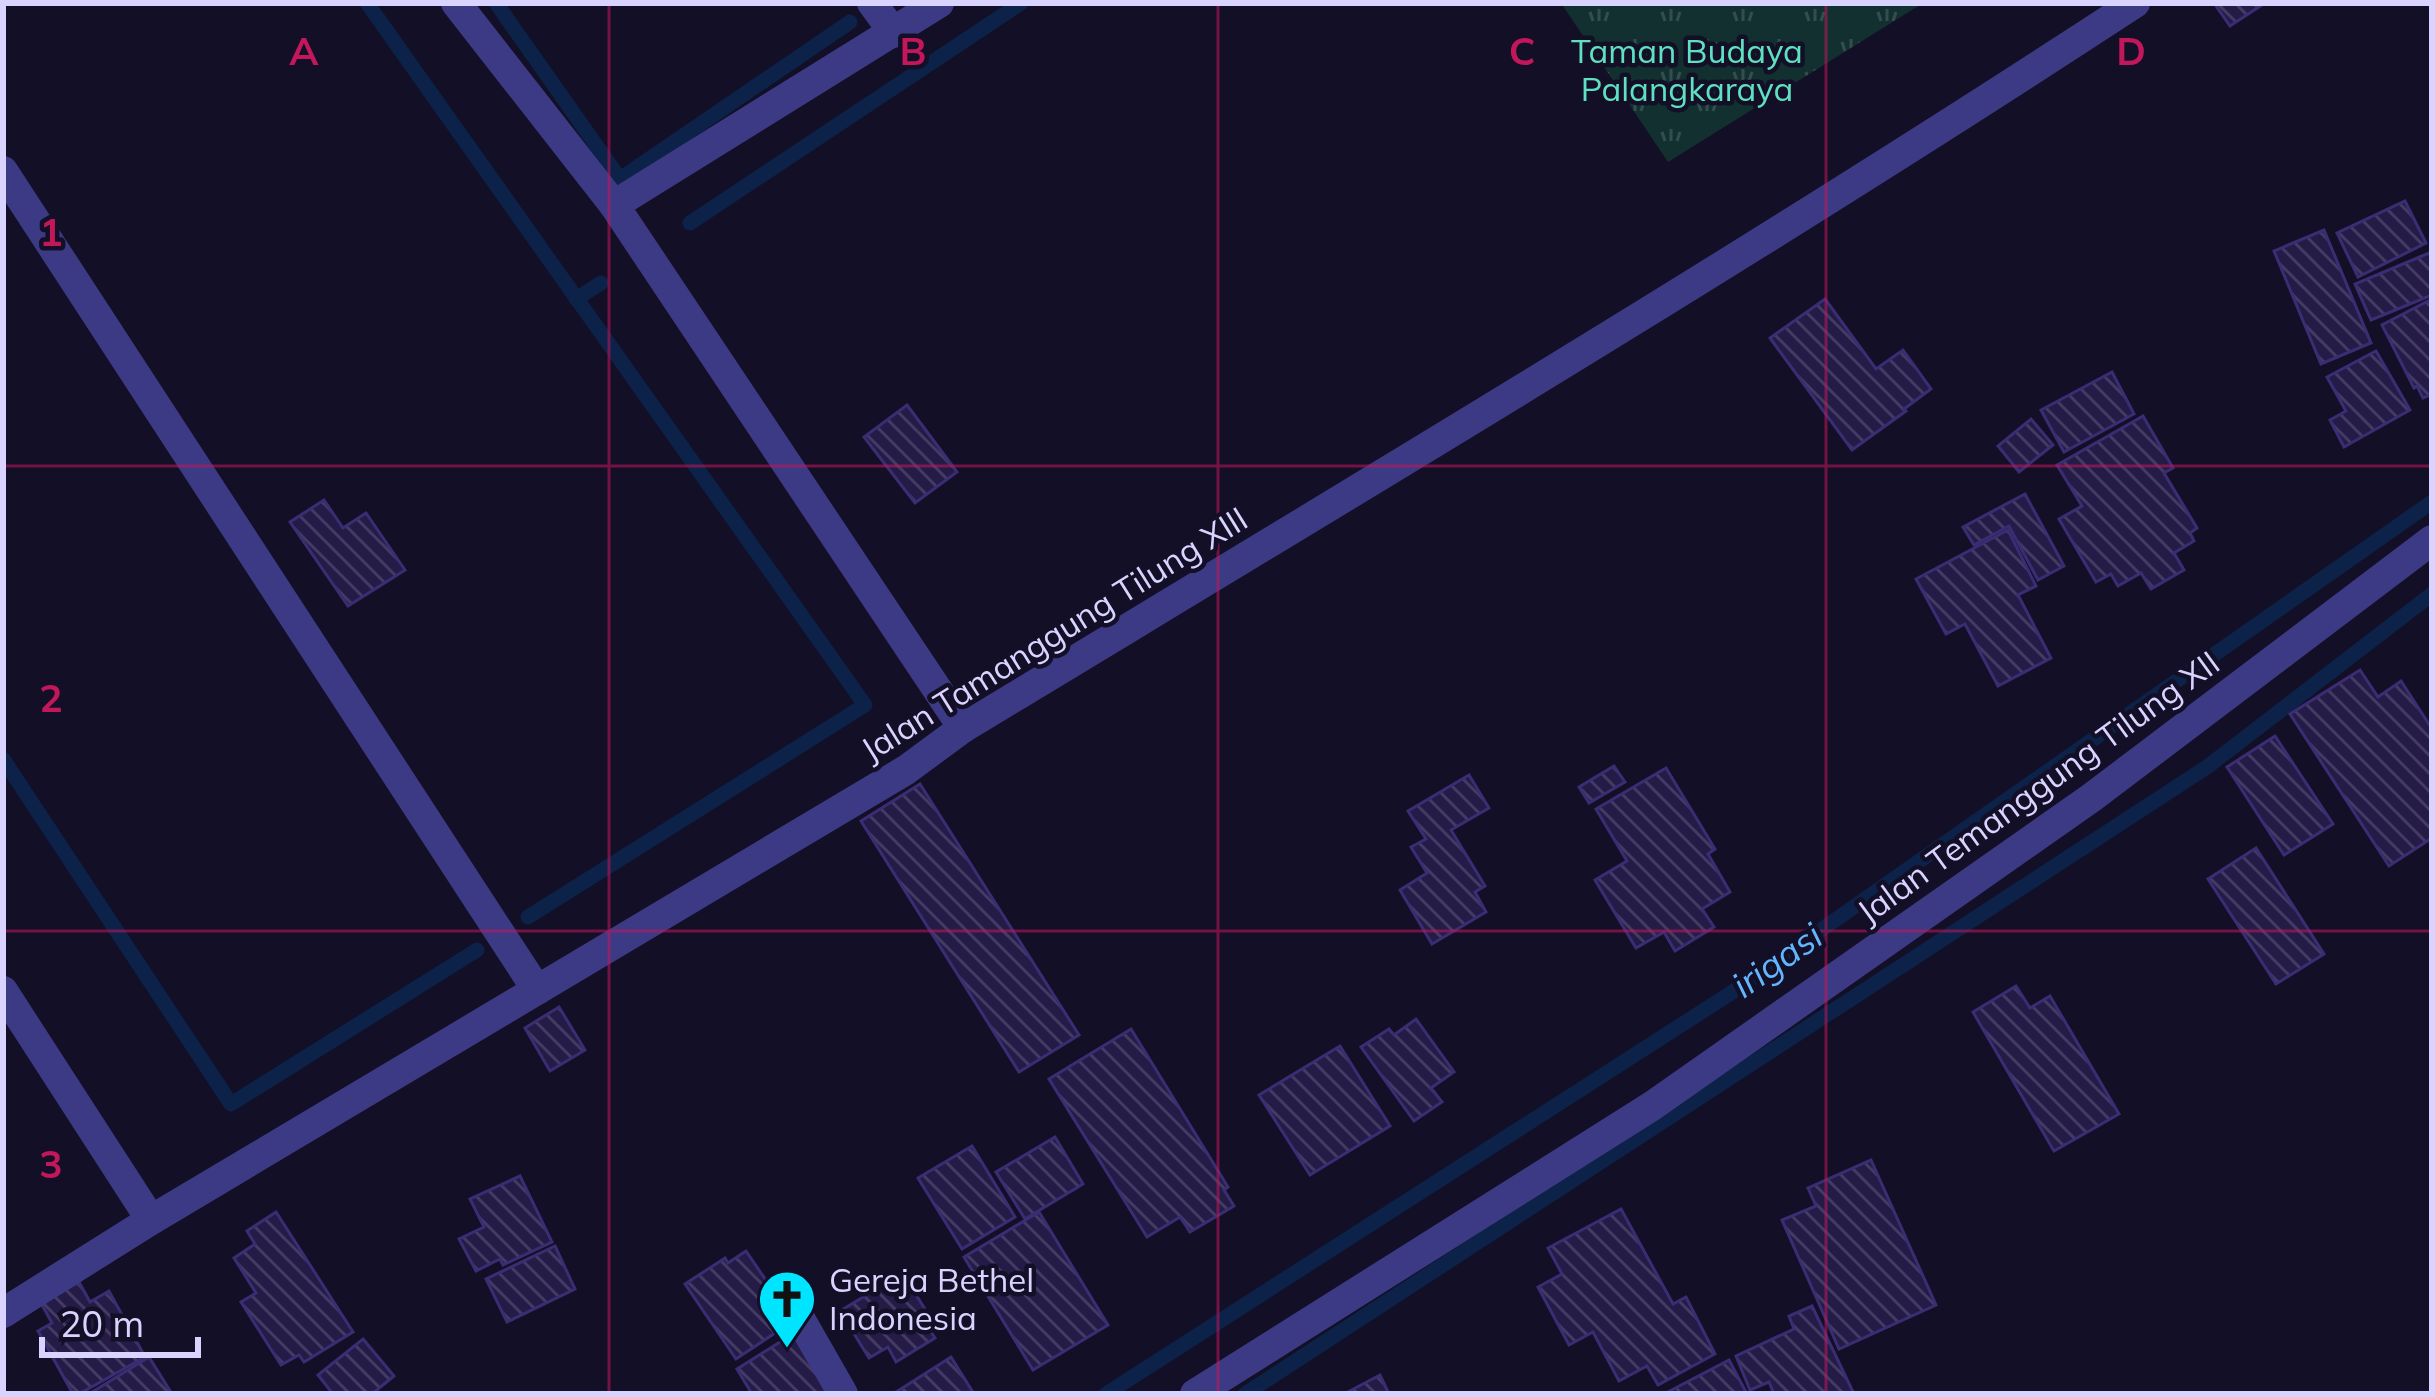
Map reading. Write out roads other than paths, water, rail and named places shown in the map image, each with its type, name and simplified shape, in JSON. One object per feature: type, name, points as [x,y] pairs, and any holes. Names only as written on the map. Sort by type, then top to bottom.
[{"type":"street","points":[[456,3],[614,205],[963,728]]},
{"type":"street","points":[[872,3],[894,33]]},
{"type":"street","points":[[614,205],[939,3]]},
{"type":"street","name":"Jalan Tamanggung Tilung XIII","points":[[3,1313],[906,770],[963,728],[1484,413],[1939,131],[2135,3]]},
{"type":"street","points":[[3,171],[537,990]]},
{"type":"street","name":"Jalan Temanggung Tilung XII","points":[[1195,1394],[1669,1094],[2091,798],[2432,540]]},
{"type":"street","points":[[3,991],[151,1220]]},
{"type":"street","points":[[795,1310],[843,1394]]},
{"type":"waterway","points":[[367,3],[865,705],[528,917]]},
{"type":"waterway","points":[[496,3],[620,179],[850,22]]},
{"type":"waterway","points":[[690,223],[1021,3]]},
{"type":"waterway","points":[[576,299],[601,283]]},
{"type":"waterway","name":"irigasi","points":[[1106,1394],[1731,993],[2432,502]]},
{"type":"waterway","name":"irigasi","points":[[1245,1394],[2207,767],[2432,594]]},
{"type":"waterway","points":[[3,759],[231,1104],[477,950]]},
{"type":"place","name":"Gereja Bethel Indonesia","points":[[787,1350]]},
{"type":"park label","name":"Taman Budaya Palangkaraya","points":[[1687,70]]}]
